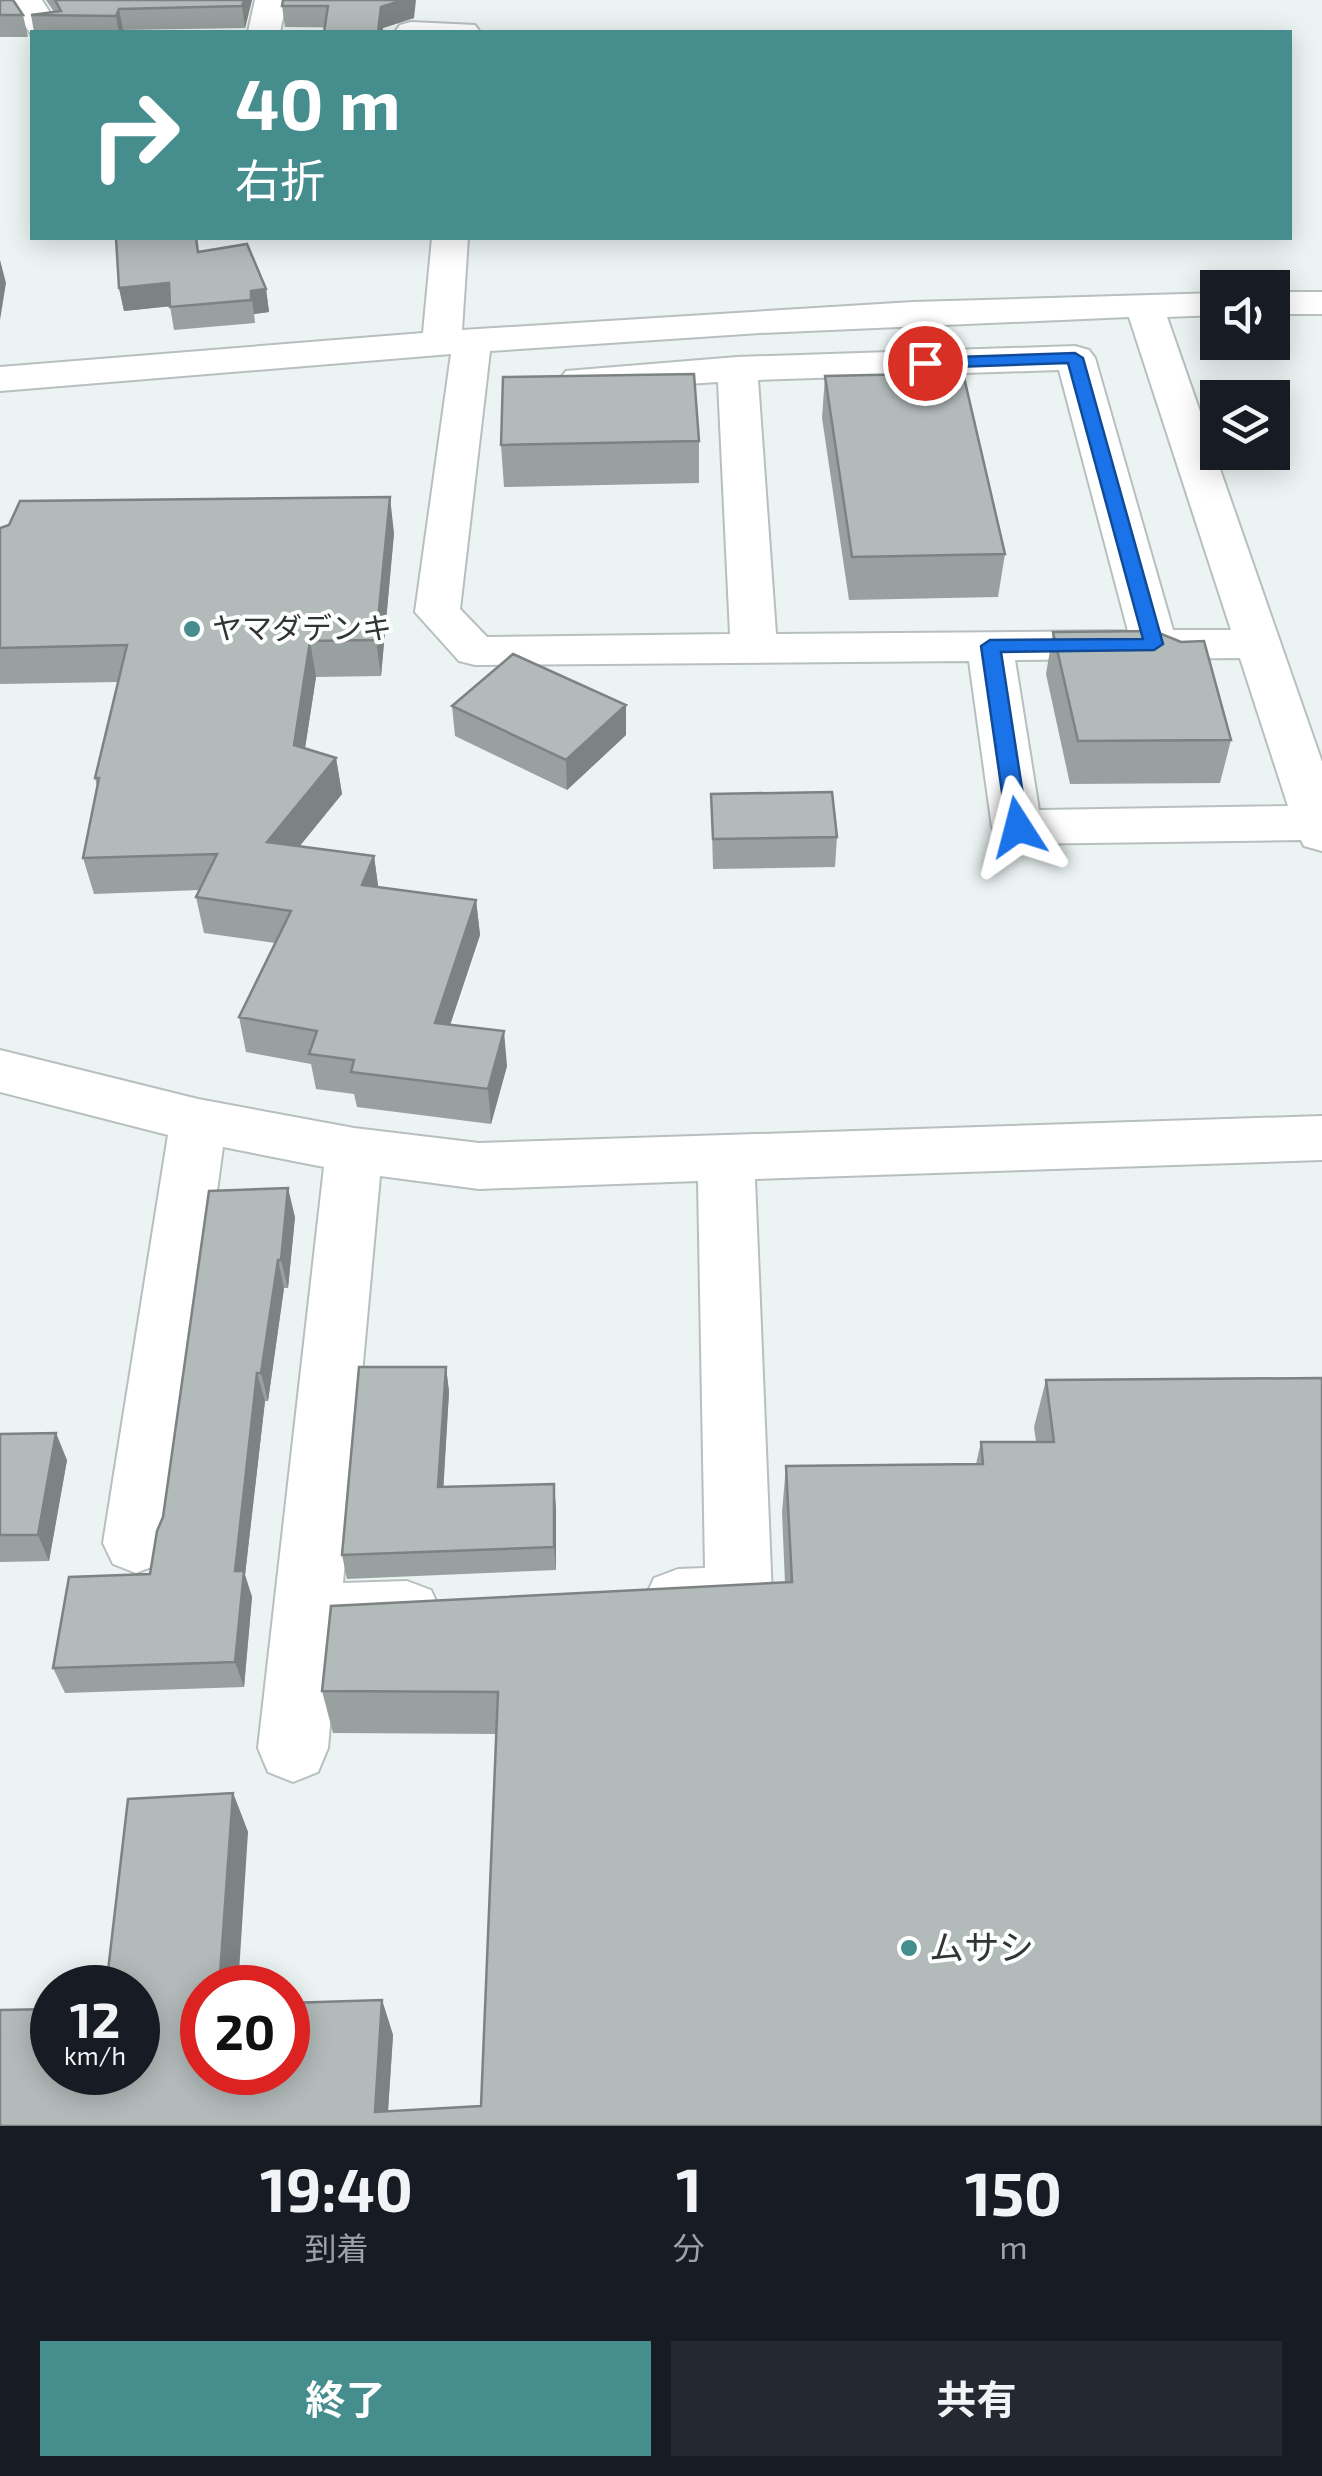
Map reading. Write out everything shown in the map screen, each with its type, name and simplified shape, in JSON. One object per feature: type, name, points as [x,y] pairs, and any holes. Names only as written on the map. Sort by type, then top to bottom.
[{"type":"street","points":[[24,0],[37,13],[45,30]]},
{"type":"street","points":[[264,30],[271,0]]},
{"type":"street","points":[[464,30],[466,0]]},
{"type":"street","points":[[450,240],[456,341],[505,384],[737,369],[1075,358],[1139,425],[1258,644],[1320,828],[1018,827],[990,646]]},
{"type":"street","points":[[1290,303],[1322,303]]},
{"type":"street","points":[[0,379],[831,315],[1200,304]]},
{"type":"street","points":[[1144,305],[1139,425],[1154,644]]},
{"type":"street","points":[[737,369],[754,648]]},
{"type":"street","points":[[505,384],[437,612],[475,651],[1258,644]]},
{"type":"street","points":[[0,1071],[198,1121],[354,1150],[479,1166],[1322,1138]]},
{"type":"street","points":[[136,1544],[198,1121]]},
{"type":"street","points":[[293,1748],[354,1150]]},
{"type":"street","points":[[620,1602],[739,1597],[726,1157]]},
{"type":"street","points":[[305,1616],[463,1609]]},
{"type":"building","points":[[0,0],[13,0],[23,15],[0,15]]},
{"type":"building","points":[[55,0],[244,0],[242,6],[119,9],[116,16],[31,15],[61,11]]},
{"type":"building","points":[[283,0],[403,0],[381,7],[378,30],[324,30],[328,6],[282,6]]},
{"type":"building","points":[[116,240],[196,240],[198,252],[247,244],[266,289],[251,291],[251,300],[170,307],[169,283],[119,288]]},
{"type":"building","points":[[963,373],[1005,554],[852,557],[825,376]]},
{"type":"building","points":[[694,374],[699,441],[501,445],[503,377]]},
{"type":"building","points":[[390,497],[376,640],[310,641],[294,745],[336,758],[267,842],[374,856],[362,885],[476,900],[435,1023],[504,1031],[488,1089],[351,1072],[354,1060],[309,1054],[317,1031],[239,1017],[291,911],[196,897],[217,854],[83,858],[99,778],[95,778],[127,645],[0,648],[0,528],[9,525],[20,501]]},
{"type":"building","points":[[1154,631],[1181,642],[1204,641],[1231,740],[1078,741],[1053,632]]},
{"type":"building","points":[[513,654],[626,705],[566,760],[452,706]]},
{"type":"building","points":[[832,792],[837,837],[713,839],[711,794]]},
{"type":"building","points":[[288,1188],[281,1260],[261,1373],[257,1373],[235,1571],[244,1571],[235,1662],[53,1668],[69,1577],[150,1574],[163,1517],[209,1191]]},
{"type":"building","points":[[359,1367],[446,1367],[438,1487],[554,1484],[554,1547],[342,1555]]},
{"type":"building","points":[[1322,1378],[1322,2126],[0,2126],[0,2010],[30,2009],[30,2095],[160,2095],[160,1965],[109,1965],[128,1799],[233,1793],[221,1965],[180,1965],[180,2095],[310,2095],[310,2002],[382,2000],[375,2112],[481,2106],[498,1692],[322,1691],[331,1606],[792,1582],[786,1466],[983,1464],[981,1442],[1054,1442],[1046,1380]]},
{"type":"building","points":[[56,1433],[38,1535],[0,1535],[0,1434]]},
{"type":"place","name":"ヤマダデンキ","points":[[192,629]]},
{"type":"place","name":"ムサシ","points":[[909,1948]]},
{"type":"route","points":[[925,363],[1075,358],[1154,644],[990,646],[1018,827]]}]
